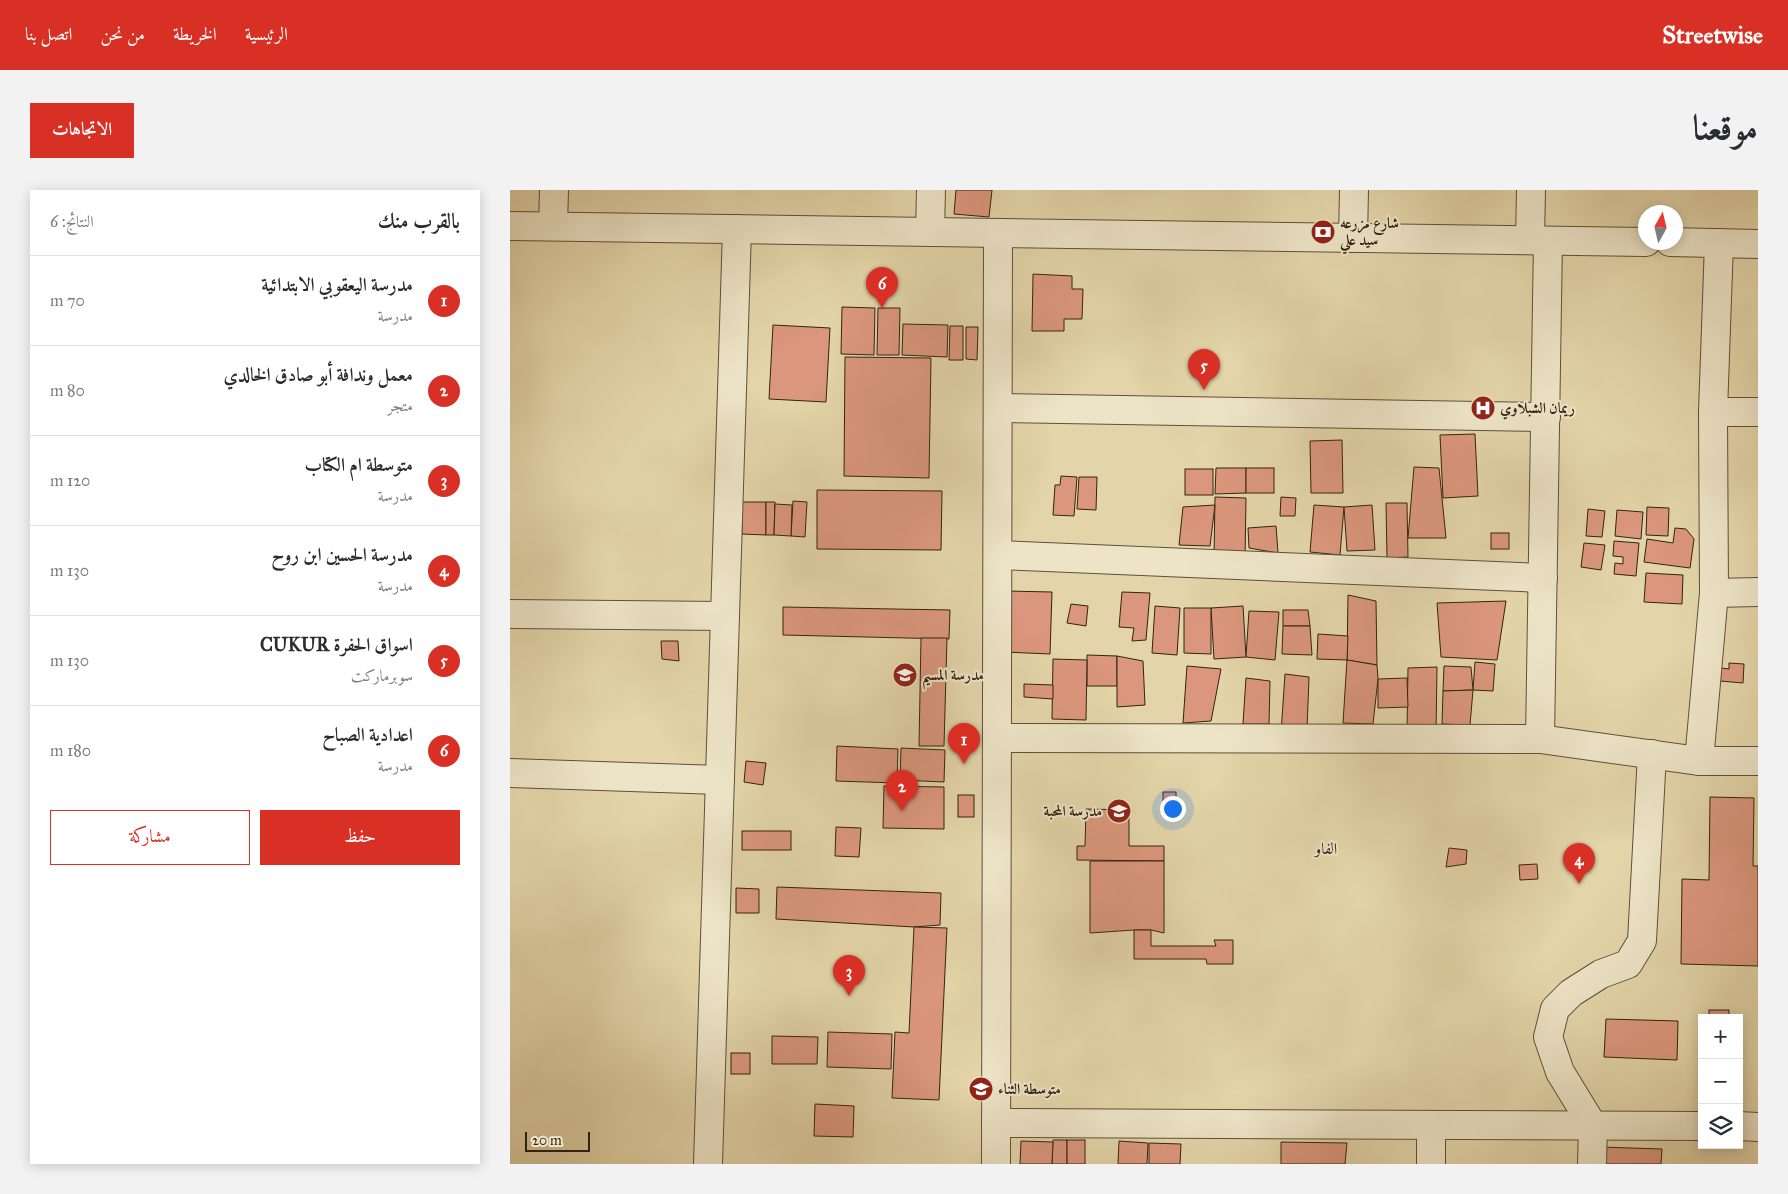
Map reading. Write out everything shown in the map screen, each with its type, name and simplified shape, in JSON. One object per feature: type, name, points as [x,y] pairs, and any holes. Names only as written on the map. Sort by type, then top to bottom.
[{"type":"street","points":[[554,190],[554,226]]},
{"type":"street","points":[[930,232],[931,190]]},
{"type":"street","points":[[1353,238],[1354,190]]},
{"type":"street","points":[[1531,190],[1539,241],[1546,417],[1540,739]]},
{"type":"street","points":[[510,226],[1638,242]]},
{"type":"street","points":[[708,1164],[737,229]]},
{"type":"street","points":[[996,1164],[998,233]]},
{"type":"street","points":[[1683,242],[1758,244]]},
{"type":"street","points":[[1699,761],[1714,593],[1713,412],[1719,243]]},
{"type":"street","points":[[998,408],[1546,417]]},
{"type":"street","points":[[1713,412],[1758,412]]},
{"type":"street","points":[[998,555],[1543,578]]},
{"type":"street","points":[[1714,593],[1758,592]]},
{"type":"street","points":[[510,614],[725,616]]},
{"type":"street","points":[[997,738],[1540,739],[1699,761],[1758,761]]},
{"type":"street","points":[[1592,1164],[1593,1126],[1560,1072],[1548,1037],[1555,1009],[1571,993],[1601,974],[1628,964],[1642,941],[1652,754]]},
{"type":"street","points":[[510,773],[720,780]]},
{"type":"street","points":[[996,1123],[1698,1126]]},
{"type":"street","points":[[1431,1125],[1431,1164]]},
{"type":"street","points":[[1743,1126],[1758,1126]]},
{"type":"building","points":[[956,190],[992,190],[989,217],[954,214]]},
{"type":"building","points":[[1033,274],[1072,276],[1072,289],[1083,289],[1082,319],[1064,319],[1064,331],[1032,331]]},
{"type":"building","points":[[842,307],[875,308],[874,355],[841,354]]},
{"type":"building","points":[[878,308],[900,308],[899,355],[877,355]]},
{"type":"building","points":[[903,324],[948,325],[947,357],[902,355]]},
{"type":"building","points":[[773,325],[830,328],[826,402],[769,399]]},
{"type":"building","points":[[950,326],[963,326],[963,360],[949,360]]},
{"type":"building","points":[[966,327],[978,327],[977,360],[966,359]]},
{"type":"building","points":[[845,357],[931,358],[929,478],[844,476]]},
{"type":"building","points":[[1475,434],[1478,496],[1443,498],[1440,435]]},
{"type":"building","points":[[1342,440],[1343,493],[1311,493],[1310,441]]},
{"type":"building","points":[[1414,467],[1439,468],[1446,538],[1408,538]]},
{"type":"building","points":[[1216,468],[1246,468],[1246,493],[1215,494]]},
{"type":"building","points":[[1246,468],[1274,468],[1274,493],[1246,493]]},
{"type":"building","points":[[1185,469],[1213,469],[1213,495],[1185,495]]},
{"type":"building","points":[[1061,476],[1077,477],[1074,516],[1053,515],[1055,485],[1060,485]]},
{"type":"building","points":[[1079,477],[1097,477],[1096,510],[1077,509]]},
{"type":"building","points":[[817,490],[942,491],[941,550],[817,549]]},
{"type":"building","points":[[1215,497],[1246,498],[1245,560],[1214,559]]},
{"type":"building","points":[[1281,497],[1296,498],[1295,516],[1280,516]]},
{"type":"building","points":[[793,501],[807,502],[805,537],[791,536]]},
{"type":"building","points":[[742,502],[766,502],[766,535],[742,534]]},
{"type":"building","points":[[766,502],[775,502],[774,535],[766,535]]},
{"type":"building","points":[[1386,503],[1407,503],[1408,557],[1387,558]]},
{"type":"building","points":[[775,504],[792,505],[791,536],[774,535]]},
{"type":"building","points":[[1215,505],[1210,546],[1179,545],[1183,507]]},
{"type":"building","points":[[1314,505],[1344,507],[1340,555],[1310,552]]},
{"type":"building","points":[[1372,505],[1375,550],[1347,551],[1344,507]]},
{"type":"building","points":[[1647,507],[1669,508],[1668,536],[1646,535]]},
{"type":"building","points":[[1588,509],[1605,511],[1602,537],[1586,536]]},
{"type":"building","points":[[1617,510],[1643,512],[1641,539],[1615,536]]},
{"type":"building","points":[[1276,526],[1278,553],[1249,548],[1248,528]]},
{"type":"building","points":[[1675,528],[1686,529],[1694,539],[1690,568],[1644,562],[1647,539],[1673,543]]},
{"type":"building","points":[[1491,533],[1509,533],[1509,549],[1491,549]]},
{"type":"building","points":[[1614,541],[1639,543],[1636,576],[1614,574],[1615,563],[1623,564],[1623,557],[1613,556]]},
{"type":"building","points":[[1584,543],[1605,545],[1601,570],[1581,567]]},
{"type":"building","points":[[1646,573],[1683,575],[1682,604],[1644,602]]},
{"type":"building","points":[[1006,591],[1052,592],[1050,654],[1004,652]]},
{"type":"building","points":[[1122,592],[1150,593],[1146,640],[1132,641],[1134,628],[1119,627]]},
{"type":"building","points":[[1348,595],[1376,601],[1377,665],[1347,660]]},
{"type":"building","points":[[1506,601],[1497,660],[1441,657],[1437,603]]},
{"type":"building","points":[[1071,604],[1088,606],[1086,626],[1067,623]]},
{"type":"building","points":[[1155,606],[1180,608],[1177,655],[1152,653]]},
{"type":"building","points":[[1243,606],[1246,657],[1214,659],[1211,608]]},
{"type":"building","points":[[783,607],[950,610],[949,639],[783,635]]},
{"type":"building","points":[[1184,608],[1211,608],[1211,654],[1184,653]]},
{"type":"building","points":[[1283,610],[1308,610],[1310,626],[1283,626]]},
{"type":"building","points":[[1249,611],[1279,612],[1275,660],[1246,657]]},
{"type":"building","points":[[1283,626],[1310,626],[1312,655],[1282,654]]},
{"type":"building","points":[[1318,634],[1348,636],[1347,660],[1317,659]]},
{"type":"building","points":[[921,638],[947,638],[944,746],[919,746]]},
{"type":"building","points":[[661,641],[678,641],[679,661],[662,659]]},
{"type":"building","points":[[1087,655],[1117,656],[1117,686],[1087,686]]},
{"type":"building","points":[[1117,656],[1143,661],[1145,705],[1117,707]]},
{"type":"building","points":[[1053,659],[1087,660],[1086,720],[1052,719]]},
{"type":"building","points":[[1347,660],[1377,665],[1378,679],[1373,724],[1343,723]]},
{"type":"building","points":[[1475,662],[1495,664],[1493,691],[1473,690]]},
{"type":"building","points":[[1729,663],[1744,664],[1743,683],[1720,681],[1721,668],[1729,669]]},
{"type":"building","points":[[1187,666],[1221,669],[1211,721],[1183,723]]},
{"type":"building","points":[[1444,666],[1471,667],[1473,690],[1443,691]]},
{"type":"building","points":[[1437,667],[1436,734],[1407,730],[1408,668]]},
{"type":"building","points":[[1285,674],[1309,677],[1307,730],[1281,733]]},
{"type":"building","points":[[1246,678],[1270,681],[1269,724],[1243,724]]},
{"type":"building","points":[[1407,678],[1408,707],[1378,708],[1378,679]]},
{"type":"building","points":[[1024,684],[1053,685],[1053,699],[1024,697]]},
{"type":"building","points":[[1473,690],[1470,725],[1442,724],[1443,691]]},
{"type":"building","points":[[837,746],[898,749],[897,783],[836,781]]},
{"type":"building","points":[[901,748],[945,750],[944,782],[900,780]]},
{"type":"building","points":[[746,761],[766,763],[763,785],[744,782]]},
{"type":"building","points":[[884,786],[944,787],[944,829],[883,828]]},
{"type":"building","points":[[1163,792],[1176,792],[1176,805],[1163,804]]},
{"type":"building","points":[[958,795],[974,795],[974,817],[958,817]]},
{"type":"building","points":[[1710,797],[1754,798],[1753,866],[1758,866],[1758,966],[1681,964],[1682,879],[1709,880]]},
{"type":"building","points":[[1086,809],[1129,810],[1129,846],[1164,846],[1164,861],[1077,860],[1077,846],[1085,846]]},
{"type":"building","points":[[836,827],[861,828],[859,857],[835,856]]},
{"type":"building","points":[[742,831],[791,831],[791,850],[742,850]]},
{"type":"building","points":[[1449,848],[1467,850],[1466,864],[1446,867]]},
{"type":"building","points":[[1090,861],[1164,861],[1164,933],[1151,930],[1134,930],[1090,933]]},
{"type":"building","points":[[1537,864],[1538,879],[1520,880],[1519,865]]},
{"type":"building","points":[[777,887],[941,893],[940,925],[914,927],[776,919]]},
{"type":"building","points":[[736,888],[759,889],[759,913],[736,913]]},
{"type":"building","points":[[914,927],[947,928],[939,1100],[892,1098],[895,1032],[909,1033]]},
{"type":"building","points":[[1134,930],[1151,930],[1151,946],[1216,946],[1214,940],[1233,940],[1233,964],[1207,964],[1206,959],[1134,959]]},
{"type":"building","points":[[1709,1010],[1729,1010],[1729,1014],[1709,1014]]},
{"type":"building","points":[[1606,1019],[1678,1021],[1677,1060],[1604,1057]]},
{"type":"building","points":[[828,1032],[892,1034],[891,1069],[827,1067]]},
{"type":"building","points":[[772,1036],[818,1037],[817,1064],[772,1064]]},
{"type":"building","points":[[731,1053],[750,1053],[750,1074],[731,1074]]},
{"type":"building","points":[[815,1104],[854,1106],[853,1137],[814,1136]]},
{"type":"building","points":[[1053,1140],[1067,1140],[1067,1164],[1052,1164]]},
{"type":"building","points":[[1067,1140],[1085,1140],[1085,1164],[1067,1164]]},
{"type":"building","points":[[1021,1141],[1053,1142],[1052,1164],[1020,1164]]},
{"type":"building","points":[[1119,1141],[1148,1143],[1147,1164],[1118,1164]]},
{"type":"building","points":[[1281,1142],[1347,1143],[1345,1164],[1281,1164]]},
{"type":"building","points":[[1149,1143],[1181,1144],[1180,1164],[1149,1164]]},
{"type":"building","points":[[1600,1147],[1662,1149],[1661,1164],[1600,1164]]},
{"type":"place","name":"شارع مزرعه سيد علي","points":[[1323,232]]},
{"type":"place","name":"اعدادية الصباح","points":[[882,308]]},
{"type":"place","name":"اسواق الحفرة CUKUR","points":[[1204,390]]},
{"type":"place","name":"ريمان الشبلاوي","points":[[1483,408]]},
{"type":"place","name":"مدرسة المسيم","points":[[905,675]]},
{"type":"place","name":"مدرسة اليعقوبي الابتدائية","points":[[964,764]]},
{"type":"place","name":"معمل وندافة أبو صادق الخالدي","points":[[902,811]]},
{"type":"place","name":"مدرسة المحبة","points":[[1119,811]]},
{"type":"place","name":"مدرسة الحسين ابن روح","points":[[1579,884]]},
{"type":"place","name":"متوسطة ام الكتاب","points":[[849,996]]},
{"type":"place","name":"متوسطة الثناء","points":[[981,1089]]},
{"type":"district","name":"الفاو","points":[[1326,848]]}]
